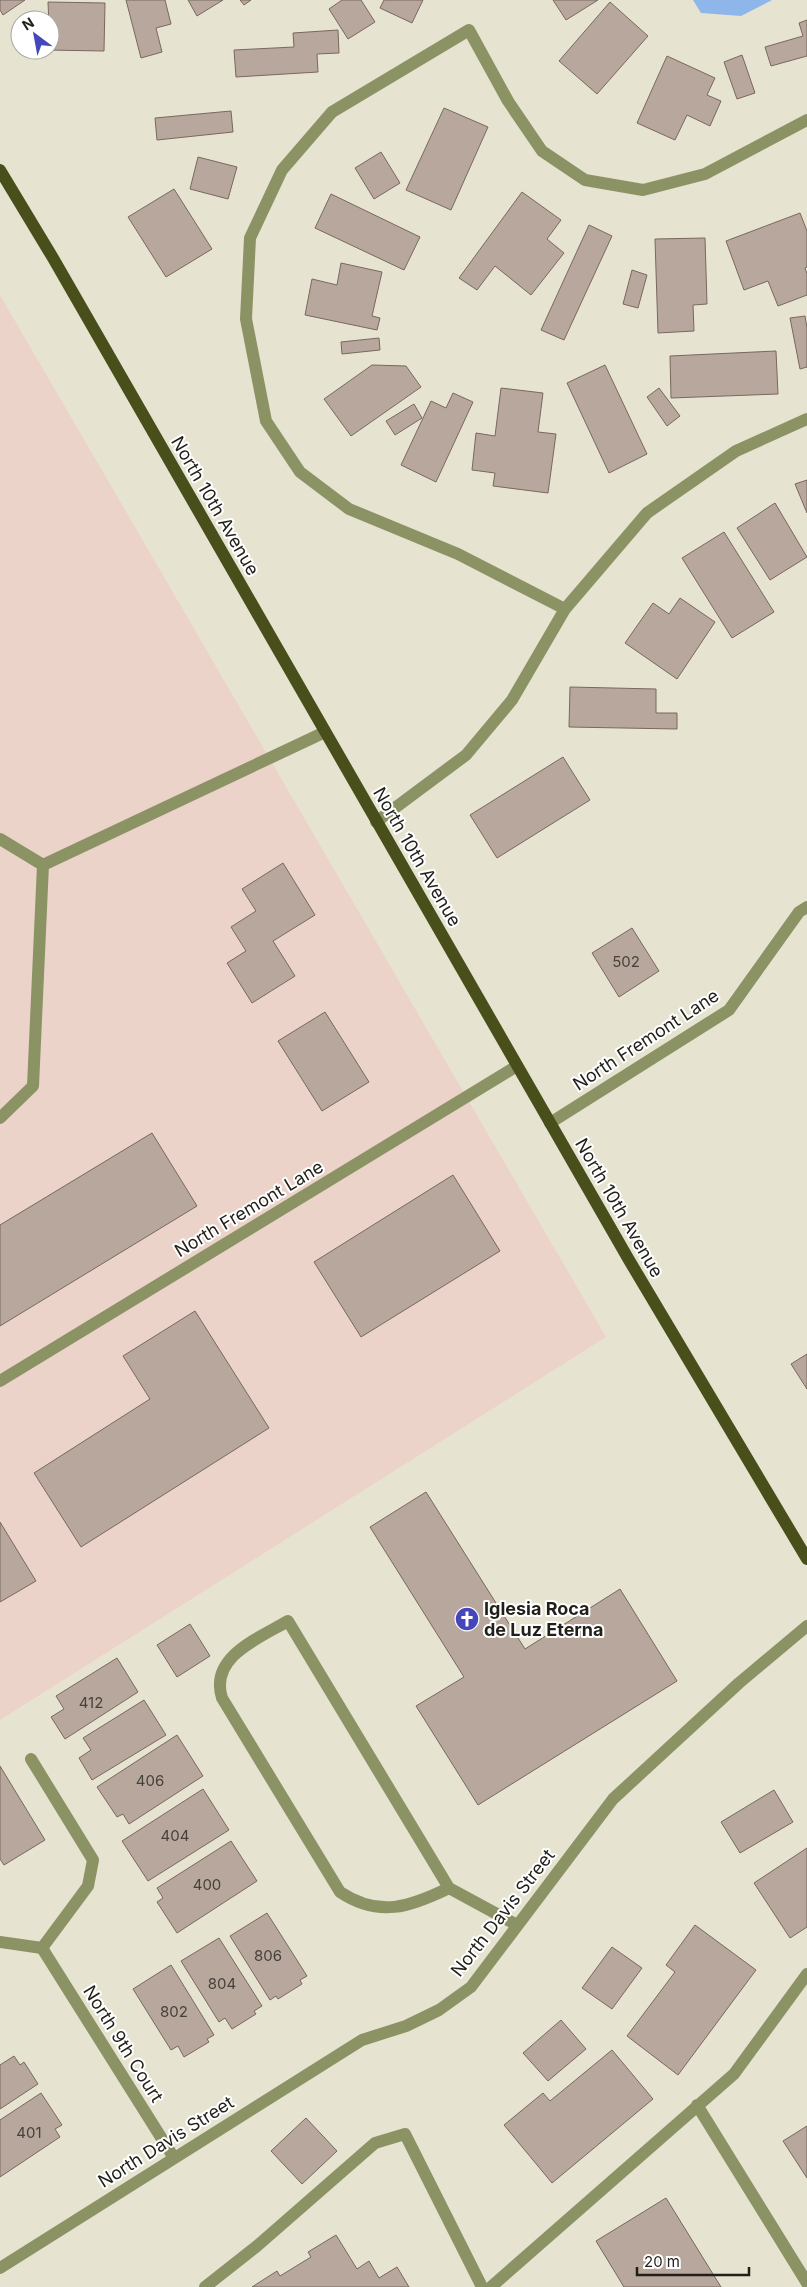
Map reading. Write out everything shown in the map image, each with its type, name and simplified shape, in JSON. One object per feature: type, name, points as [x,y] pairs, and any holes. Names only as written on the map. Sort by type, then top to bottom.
[{"type":"main road","name":"North 10th Avenue","points":[[0,170],[53,258],[634,1268],[807,1559]]},
{"type":"street","points":[[565,609],[458,554],[349,509],[300,472],[266,421],[246,319],[250,238],[282,170],[332,112],[469,30],[508,101],[542,151],[586,180],[643,190],[706,174],[807,120]]},
{"type":"street","points":[[376,822],[466,755],[512,700],[565,609],[647,513],[736,451],[807,419]]},
{"type":"street","points":[[44,865],[325,732]]},
{"type":"street","points":[[0,839],[44,865]]},
{"type":"street","points":[[0,1118],[32,1086],[44,865]]},
{"type":"street","name":"North Fremont Lane","points":[[550,1123],[729,1010],[800,912],[807,907]]},
{"type":"street","name":"North Fremont Lane","points":[[0,1382],[517,1066]]},
{"type":"street","points":[[449,1888],[421,1902],[398,1907],[374,1907],[355,1902],[340,1892],[222,1698],[219,1688],[222,1670],[234,1653],[288,1621],[449,1888],[517,1925]]},
{"type":"street","name":"North Davis Street","points":[[0,2268],[362,2040],[406,2026],[439,2010],[471,1987],[613,1799],[739,1682],[807,1626]]},
{"type":"street","points":[[0,1942],[42,1948],[88,1886],[93,1860],[31,1759]]},
{"type":"street","name":"North 9th Court","points":[[42,1948],[174,2158]]},
{"type":"street","points":[[491,2287],[734,2074],[807,1974]]},
{"type":"street","points":[[697,2105],[807,2283]]},
{"type":"street","points":[[205,2287],[257,2246],[375,2142],[405,2134],[482,2287]]},
{"type":"shaded area","points":[[0,295],[606,1337],[0,1720]]},
{"type":"water","points":[[693,0],[772,0],[741,16],[701,13]]},
{"type":"building","points":[[0,0],[25,0],[3,15],[0,10]]},
{"type":"building","points":[[126,0],[165,0],[171,24],[156,28],[162,52],[141,58]]},
{"type":"building","points":[[188,0],[223,0],[197,16]]},
{"type":"building","points":[[240,0],[251,0],[244,5]]},
{"type":"building","points":[[342,0],[361,0],[375,22],[348,39],[329,9]]},
{"type":"building","points":[[384,0],[423,0],[412,23],[380,8]]},
{"type":"building","points":[[553,0],[598,0],[566,20]]},
{"type":"building","points":[[48,2],[105,3],[104,51],[60,50],[60,10],[48,10]]},
{"type":"building","points":[[610,2],[648,36],[597,94],[559,61]]},
{"type":"building","points":[[807,20],[807,56],[771,66],[765,47],[803,36],[799,23]]},
{"type":"building","points":[[338,30],[339,53],[317,54],[318,72],[236,77],[234,50],[294,47],[293,33]]},
{"type":"building","points":[[742,55],[755,93],[737,99],[724,62]]},
{"type":"building","points":[[667,56],[715,78],[707,95],[721,101],[710,126],[687,115],[675,140],[637,123]]},
{"type":"building","points":[[444,108],[488,127],[451,210],[406,190]]},
{"type":"building","points":[[231,111],[233,132],[157,140],[155,118]]},
{"type":"building","points":[[381,152],[400,183],[374,199],[355,168]]},
{"type":"building","points":[[198,157],[237,167],[228,199],[190,189]]},
{"type":"building","points":[[174,189],[212,249],[166,277],[128,217]]},
{"type":"building","points":[[522,192],[561,220],[547,239],[564,253],[531,295],[495,266],[477,290],[459,278]]},
{"type":"building","points":[[331,194],[420,237],[404,270],[315,228]]},
{"type":"building","points":[[800,213],[807,231],[807,267],[805,268],[807,274],[807,295],[778,306],[768,281],[744,290],[726,241]]},
{"type":"building","points":[[589,225],[612,236],[564,340],[541,330]]},
{"type":"building","points":[[705,238],[707,304],[693,305],[694,331],[658,333],[655,239]]},
{"type":"building","points":[[341,263],[382,272],[372,316],[380,318],[377,330],[305,315],[312,279],[337,285]]},
{"type":"building","points":[[632,270],[647,275],[638,308],[623,304]]},
{"type":"building","points":[[805,316],[807,328],[807,367],[800,369],[790,318]]},
{"type":"building","points":[[379,338],[380,350],[342,354],[341,342]]},
{"type":"building","points":[[776,351],[778,394],[671,398],[670,356]]},
{"type":"building","points":[[372,365],[406,366],[421,387],[351,436],[324,399]]},
{"type":"building","points":[[605,365],[647,454],[609,473],[567,383]]},
{"type":"building","points":[[501,388],[543,393],[538,432],[556,434],[548,493],[493,486],[495,473],[472,470],[476,433],[495,436]]},
{"type":"building","points":[[659,388],[680,416],[667,426],[647,397]]},
{"type":"building","points":[[453,393],[473,402],[436,482],[401,465],[431,401],[446,408]]},
{"type":"building","points":[[414,404],[422,418],[395,435],[386,421]]},
{"type":"building","points":[[807,480],[807,513],[795,484]]},
{"type":"building","points":[[775,503],[807,557],[770,580],[737,528]]},
{"type":"building","points":[[724,532],[774,612],[732,638],[682,558]]},
{"type":"building","points":[[680,598],[715,622],[677,679],[625,643],[653,603],[669,614]]},
{"type":"building","points":[[570,687],[656,689],[656,713],[677,713],[677,729],[569,727]]},
{"type":"building","points":[[563,757],[590,800],[497,858],[470,815]]},
{"type":"building","points":[[283,863],[315,915],[273,941],[295,976],[252,1003],[227,963],[246,951],[231,927],[256,911],[242,889]]},
{"type":"building","points":[[632,928],[659,971],[619,997],[592,953]]},
{"type":"building","points":[[325,1012],[369,1082],[322,1111],[278,1041]]},
{"type":"building","points":[[152,1133],[197,1206],[0,1326],[0,1225]]},
{"type":"building","points":[[453,1175],[500,1251],[361,1337],[314,1262]]},
{"type":"building","points":[[195,1311],[269,1428],[81,1547],[34,1473],[150,1399],[123,1356]]},
{"type":"building","points":[[807,1354],[807,1389],[791,1364]]},
{"type":"building","name":"Iglesia Roca de Luz Eterna","points":[[426,1492],[525,1649],[620,1589],[677,1681],[478,1805],[416,1706],[464,1677],[370,1527]]},
{"type":"building","points":[[0,1522],[36,1581],[0,1602]]},
{"type":"building","points":[[190,1624],[210,1656],[177,1677],[157,1645]]},
{"type":"building","points":[[117,1658],[138,1692],[65,1739],[51,1717],[64,1709],[56,1696]]},
{"type":"building","points":[[144,1700],[166,1735],[92,1780],[79,1758],[91,1750],[83,1738]]},
{"type":"building","points":[[177,1735],[203,1776],[129,1824],[123,1814],[117,1817],[97,1787]]},
{"type":"building","points":[[0,1766],[45,1840],[4,1865],[0,1859]]},
{"type":"building","points":[[203,1789],[229,1830],[148,1881],[122,1841]]},
{"type":"building","points":[[774,1790],[793,1822],[740,1853],[721,1822]]},
{"type":"building","points":[[231,1841],[257,1881],[177,1933],[157,1902],[163,1898],[157,1888]]},
{"type":"building","points":[[807,1848],[807,1927],[790,1938],[754,1883]]},
{"type":"building","points":[[267,1913],[307,1976],[300,1980],[302,1984],[278,1999],[276,1996],[270,2000],[230,1936]]},
{"type":"building","points":[[695,1925],[756,1970],[678,2075],[627,2036],[675,1972],[666,1965]]},
{"type":"building","points":[[219,1938],[262,2006],[254,2011],[256,2014],[232,2029],[225,2018],[219,2022],[181,1961]]},
{"type":"building","points":[[612,1947],[642,1968],[612,2009],[582,1988]]},
{"type":"building","points":[[171,1965],[214,2035],[207,2039],[209,2042],[184,2057],[178,2046],[171,2050],[133,1989]]},
{"type":"building","points":[[561,2020],[586,2049],[548,2081],[523,2053]]},
{"type":"building","points":[[612,2050],[653,2099],[552,2183],[504,2125],[543,2093],[550,2101]]},
{"type":"building","points":[[14,2056],[20,2065],[24,2062],[38,2084],[0,2109],[0,2065]]},
{"type":"building","points":[[41,2093],[62,2125],[55,2129],[60,2137],[0,2177],[0,2120]]},
{"type":"building","points":[[306,2118],[337,2151],[302,2184],[271,2151]]},
{"type":"building","points":[[807,2126],[807,2178],[783,2141]]},
{"type":"building","points":[[666,2198],[721,2287],[624,2287],[596,2241]]},
{"type":"building","points":[[336,2235],[357,2269],[369,2261],[379,2278],[397,2267],[409,2287],[252,2287],[277,2271],[280,2276],[311,2257],[308,2252]]},
{"type":"place","name":"Iglesia Roca de Luz Eterna","points":[[467,1619]]}]
